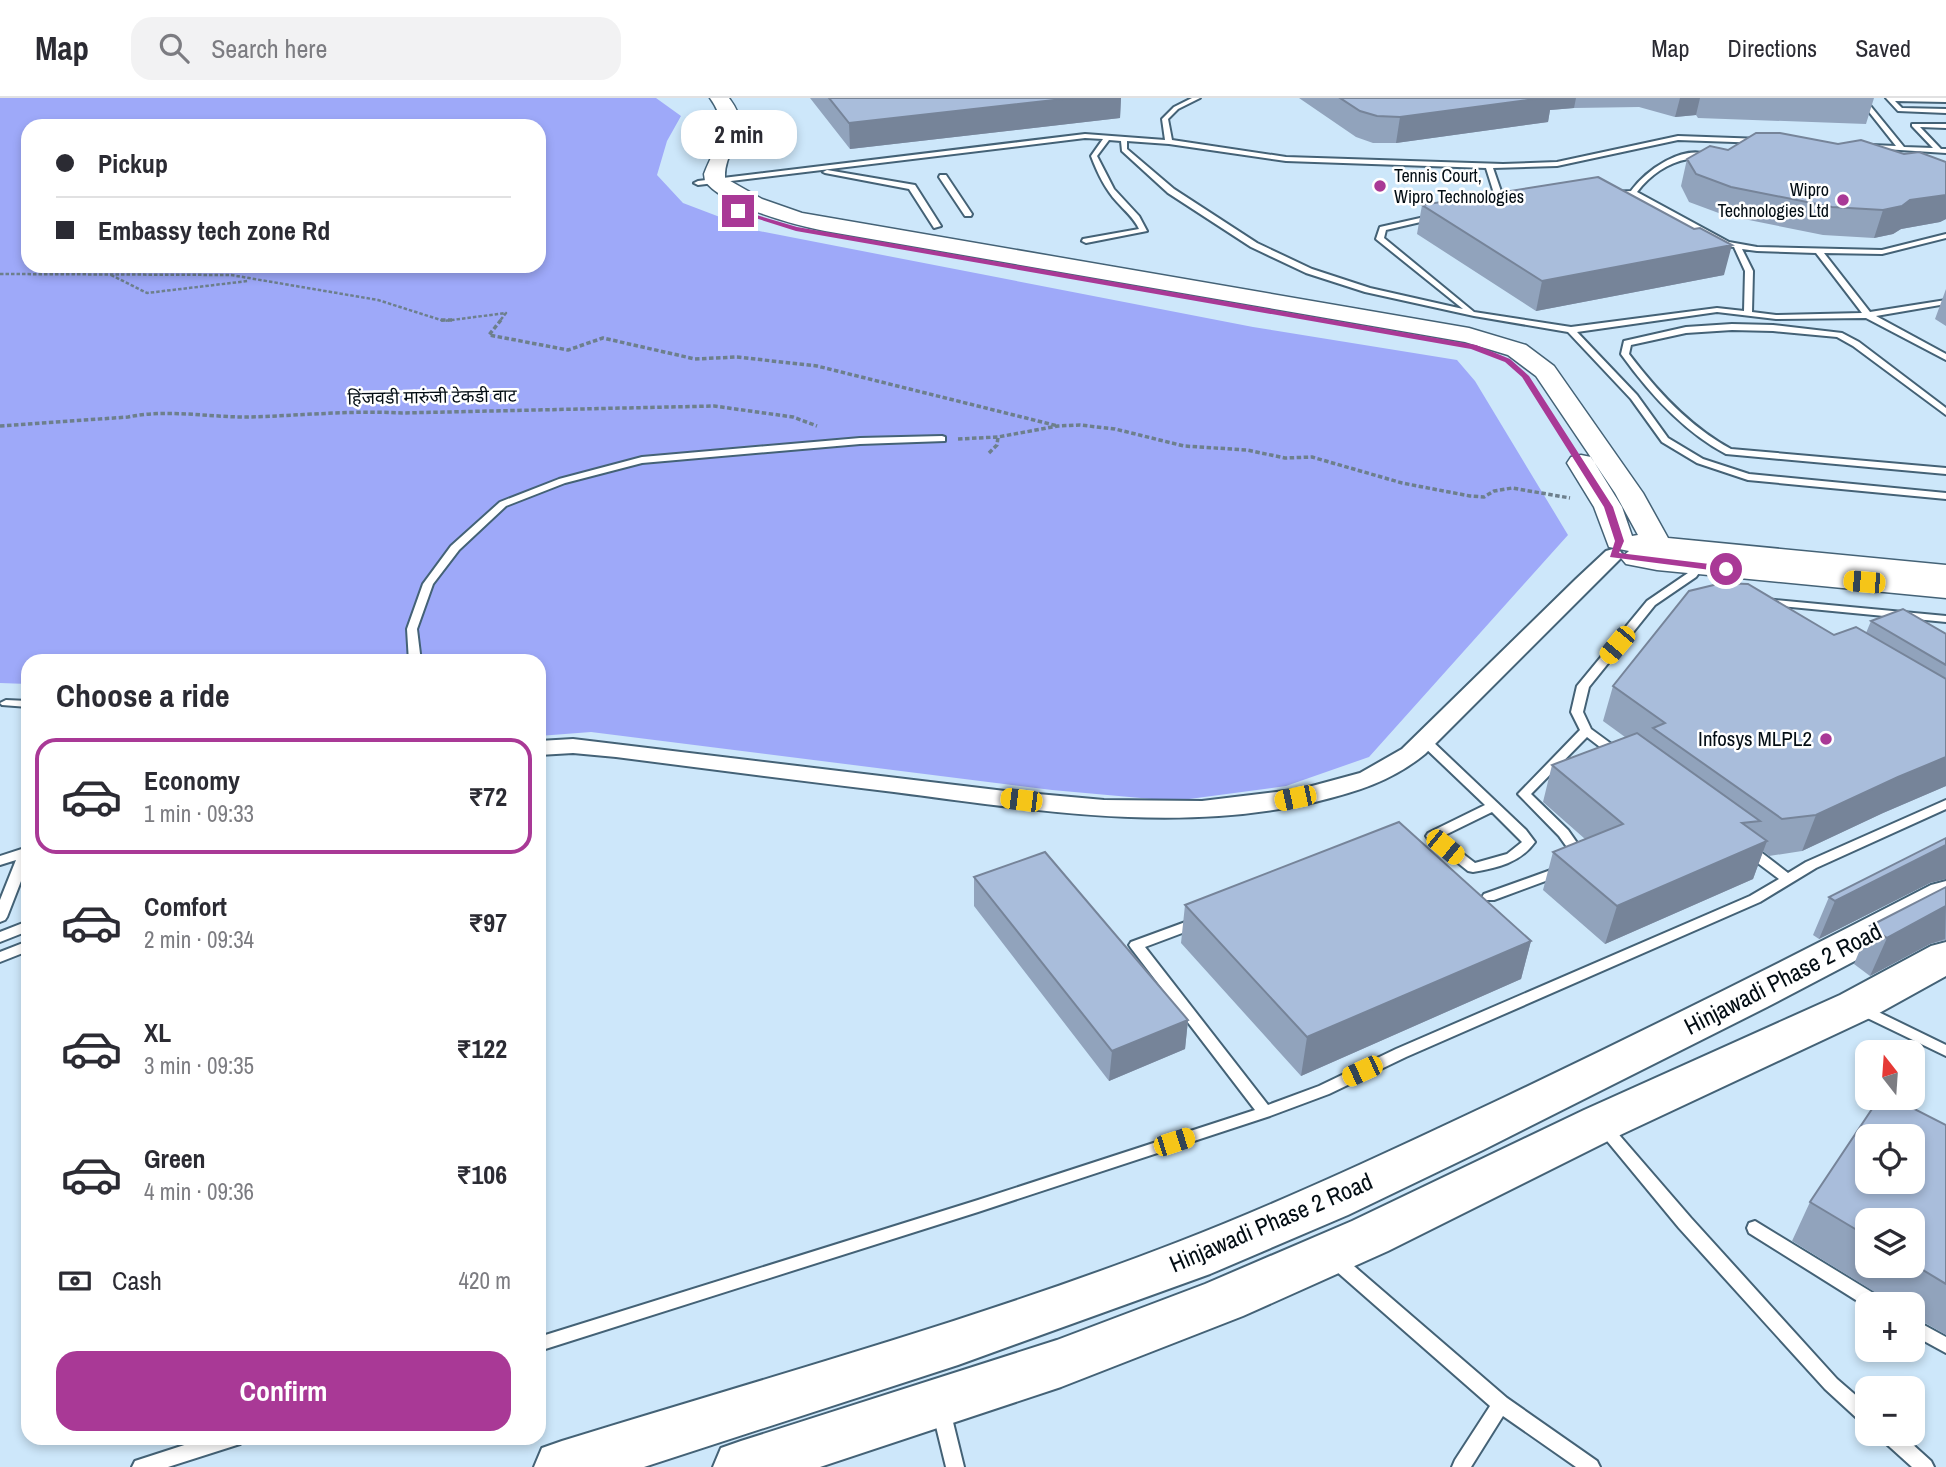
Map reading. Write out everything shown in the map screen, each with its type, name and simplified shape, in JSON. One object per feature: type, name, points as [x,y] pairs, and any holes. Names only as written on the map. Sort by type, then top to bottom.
[{"type":"main road","name":"Hinjawadi Phase 2 Road","points":[[562,1467],[1038,1317],[1196,1257],[1338,1197],[1461,1139],[1789,978],[1946,895]]},
{"type":"main road","points":[[741,1467],[1073,1358],[1224,1300],[1329,1255],[1601,1123],[1856,1006],[1946,957]]},
{"type":"street","points":[[697,98],[712,113],[715,126],[696,166],[695,174],[748,202],[801,220],[1469,335],[1502,344],[1532,359],[1545,371],[1629,493],[1658,554],[1699,566],[1946,589]]},
{"type":"street","points":[[707,182],[714,173],[733,125],[727,107],[719,98]]},
{"type":"street","points":[[707,182],[721,203],[796,229],[1473,346],[1508,360],[1525,376],[1608,507],[1616,548]]},
{"type":"street","points":[[1616,548],[1658,554],[1946,575]]},
{"type":"street","points":[[546,748],[573,746],[616,750],[1075,807],[1178,811],[1234,808],[1335,789],[1377,776],[1406,759],[1426,742],[1616,548]]},
{"type":"lane","points":[[1169,142],[1165,119],[1176,108],[1197,98]]},
{"type":"lane","points":[[1861,98],[1902,149]]},
{"type":"lane","points":[[1942,151],[1889,99],[1946,100]]},
{"type":"lane","points":[[1900,110],[1946,111]]},
{"type":"lane","points":[[1914,125],[1946,126]]},
{"type":"lane","points":[[707,182],[1085,136],[1169,142],[1286,159],[1489,166],[1557,164],[1678,138],[1768,141]]},
{"type":"lane","points":[[1086,242],[1143,231],[1140,220],[1119,200],[1101,174],[1094,156],[1108,137]]},
{"type":"lane","points":[[1124,138],[1124,150],[1171,191],[1254,245],[1309,271],[1368,290],[1474,314],[1571,330],[1717,310],[1776,317],[1868,315],[1946,302]]},
{"type":"lane","points":[[1929,140],[1946,141]]},
{"type":"lane","points":[[1861,146],[1942,151]]},
{"type":"lane","points":[[1633,193],[1642,179],[1657,166],[1700,155],[1712,155]]},
{"type":"lane","points":[[1489,166],[1502,203]]},
{"type":"lane","points":[[817,169],[912,187],[937,226]]},
{"type":"lane","points":[[943,177],[968,214]]},
{"type":"lane","points":[[1599,194],[1633,193],[1692,227],[1737,246],[1882,252],[1946,236]]},
{"type":"lane","points":[[1490,205],[1512,202]]},
{"type":"lane","points":[[1439,215],[1383,229],[1380,239],[1474,314]]},
{"type":"lane","points":[[1737,246],[1749,271],[1748,312]]},
{"type":"lane","points":[[1819,251],[1868,315],[1946,357]]},
{"type":"lane","points":[[1946,412],[1848,340],[1814,331],[1732,327],[1686,330],[1627,343],[1625,354],[1636,370],[1710,443],[1729,452],[1946,471]]},
{"type":"lane","points":[[1571,330],[1634,397],[1665,440],[1700,461],[1748,477],[1946,496]]},
{"type":"lane","points":[[1634,397],[1664,398]]},
{"type":"lane","points":[[414,654],[412,629],[428,584],[455,548],[503,504],[562,481],[642,460],[860,441],[942,439]]},
{"type":"lane","points":[[1631,764],[1586,731],[1577,712],[1583,686],[1651,603],[1692,575],[1699,566]]},
{"type":"lane","points":[[1667,593],[1680,594]]},
{"type":"lane","points":[[1781,616],[1758,601],[1946,619]]},
{"type":"lane","points":[[2,705],[21,704]]},
{"type":"lane","points":[[1489,897],[1578,862],[1578,854],[1565,837],[1524,794],[1586,731]]},
{"type":"lane","points":[[1426,742],[1493,806],[1529,842],[1522,852],[1492,865],[1473,868],[1432,836],[1493,806]]},
{"type":"lane","points":[[546,1342],[978,1206],[1265,1112],[1324,1090],[1401,1053],[1755,899],[1835,854],[1946,804]]},
{"type":"lane","points":[[1732,838],[1788,879]]},
{"type":"lane","points":[[0,861],[21,853]]},
{"type":"lane","points":[[0,917],[21,866]]},
{"type":"lane","points":[[1211,917],[1136,945],[1265,1112]]},
{"type":"lane","points":[[0,937],[21,929]]},
{"type":"lane","points":[[0,957],[21,949]]},
{"type":"lane","points":[[1856,1006],[1946,1051]]},
{"type":"lane","points":[[1601,1123],[1685,1223],[1822,1374],[1855,1405]]},
{"type":"lane","points":[[1755,1228],[1858,1292]]},
{"type":"lane","points":[[1329,1255],[1501,1404],[1591,1467]]},
{"type":"lane","points":[[1925,1333],[1946,1346]]},
{"type":"lane","points":[[939,1403],[954,1467]]},
{"type":"lane","points":[[1461,1466],[1501,1404]]},
{"type":"lane","points":[[141,1467],[212,1445]]},
{"type":"lane","points":[[1902,1446],[1925,1467]]},
{"type":"path","points":[[0,274],[231,275],[378,300],[444,321],[506,313],[489,335],[568,349],[603,338],[695,359],[737,357],[817,366],[1058,426],[1115,429],[1184,446],[1247,450],[1285,457],[1312,457],[1402,483],[1470,496],[1484,497],[1494,491],[1512,488],[1608,507]]},
{"type":"path","points":[[110,275],[147,293],[256,280]]},
{"type":"path","name":"हिंजवडी मारुंजी टेकडी वाट","points":[[0,426],[128,417],[148,413],[245,417],[363,411],[635,409],[714,405],[793,417],[860,441]]},
{"type":"path","points":[[942,439],[998,437],[1058,426]]},
{"type":"path","points":[[989,453],[997,445],[998,437]]},
{"type":"shaded area","points":[[0,98],[656,98],[681,116],[667,141],[657,175],[683,203],[754,230],[1253,327],[1457,360],[1475,381],[1568,535],[1369,757],[1286,786],[1174,801],[1052,790],[591,732],[546,735],[546,654],[21,654],[21,684],[0,683]]},
{"type":"building","points":[[829,98],[1072,98],[849,123]]},
{"type":"building","points":[[1340,98],[1543,98],[1400,117],[1377,116],[1360,111]]},
{"type":"building","points":[[1756,133],[1780,133],[1838,144],[1861,140],[1904,154],[1919,152],[1946,162],[1946,195],[1910,200],[1902,206],[1883,210],[1832,207],[1731,187],[1696,174],[1687,159],[1710,146],[1728,150]]},
{"type":"building","points":[[1598,177],[1694,229],[1700,228],[1732,245],[1542,281],[1422,205]]},
{"type":"building","points":[[1722,583],[1748,584],[1834,635],[1856,627],[1946,679],[1946,757],[1816,815],[1782,819],[1653,728],[1665,723],[1613,686],[1689,591]]},
{"type":"building","points":[[1903,609],[1946,634],[1946,665],[1871,621]]},
{"type":"building","points":[[1637,733],[1760,821],[1742,823],[1767,841],[1617,906],[1553,852],[1623,824],[1552,765]]},
{"type":"building","points":[[1399,822],[1531,941],[1307,1037],[1185,905]]},
{"type":"building","points":[[1946,838],[1946,845],[1835,901],[1829,897]]},
{"type":"building","points":[[1045,852],[1188,1020],[1112,1051],[974,877]]},
{"type":"building","points":[[1946,887],[1946,906],[1887,938],[1870,926]]},
{"type":"building","points":[[1871,1110],[1917,1110],[1946,1125],[1946,1284],[1925,1271],[1925,1208],[1855,1208],[1855,1229],[1810,1202],[1855,1134],[1855,1194],[1925,1194],[1925,1124],[1862,1124]]},
{"type":"place","name":"Tennis Court, Wipro Technologies","points":[[1380,186]]},
{"type":"place","name":"Wipro Technologies Ltd","points":[[1843,200]]},
{"type":"place","name":"Infosys MLPL2","points":[[1826,739]]},
{"type":"route","points":[[738,211],[796,229],[1473,346],[1508,360],[1525,376],[1608,507],[1619,541],[1613,555],[1726,569]]}]
